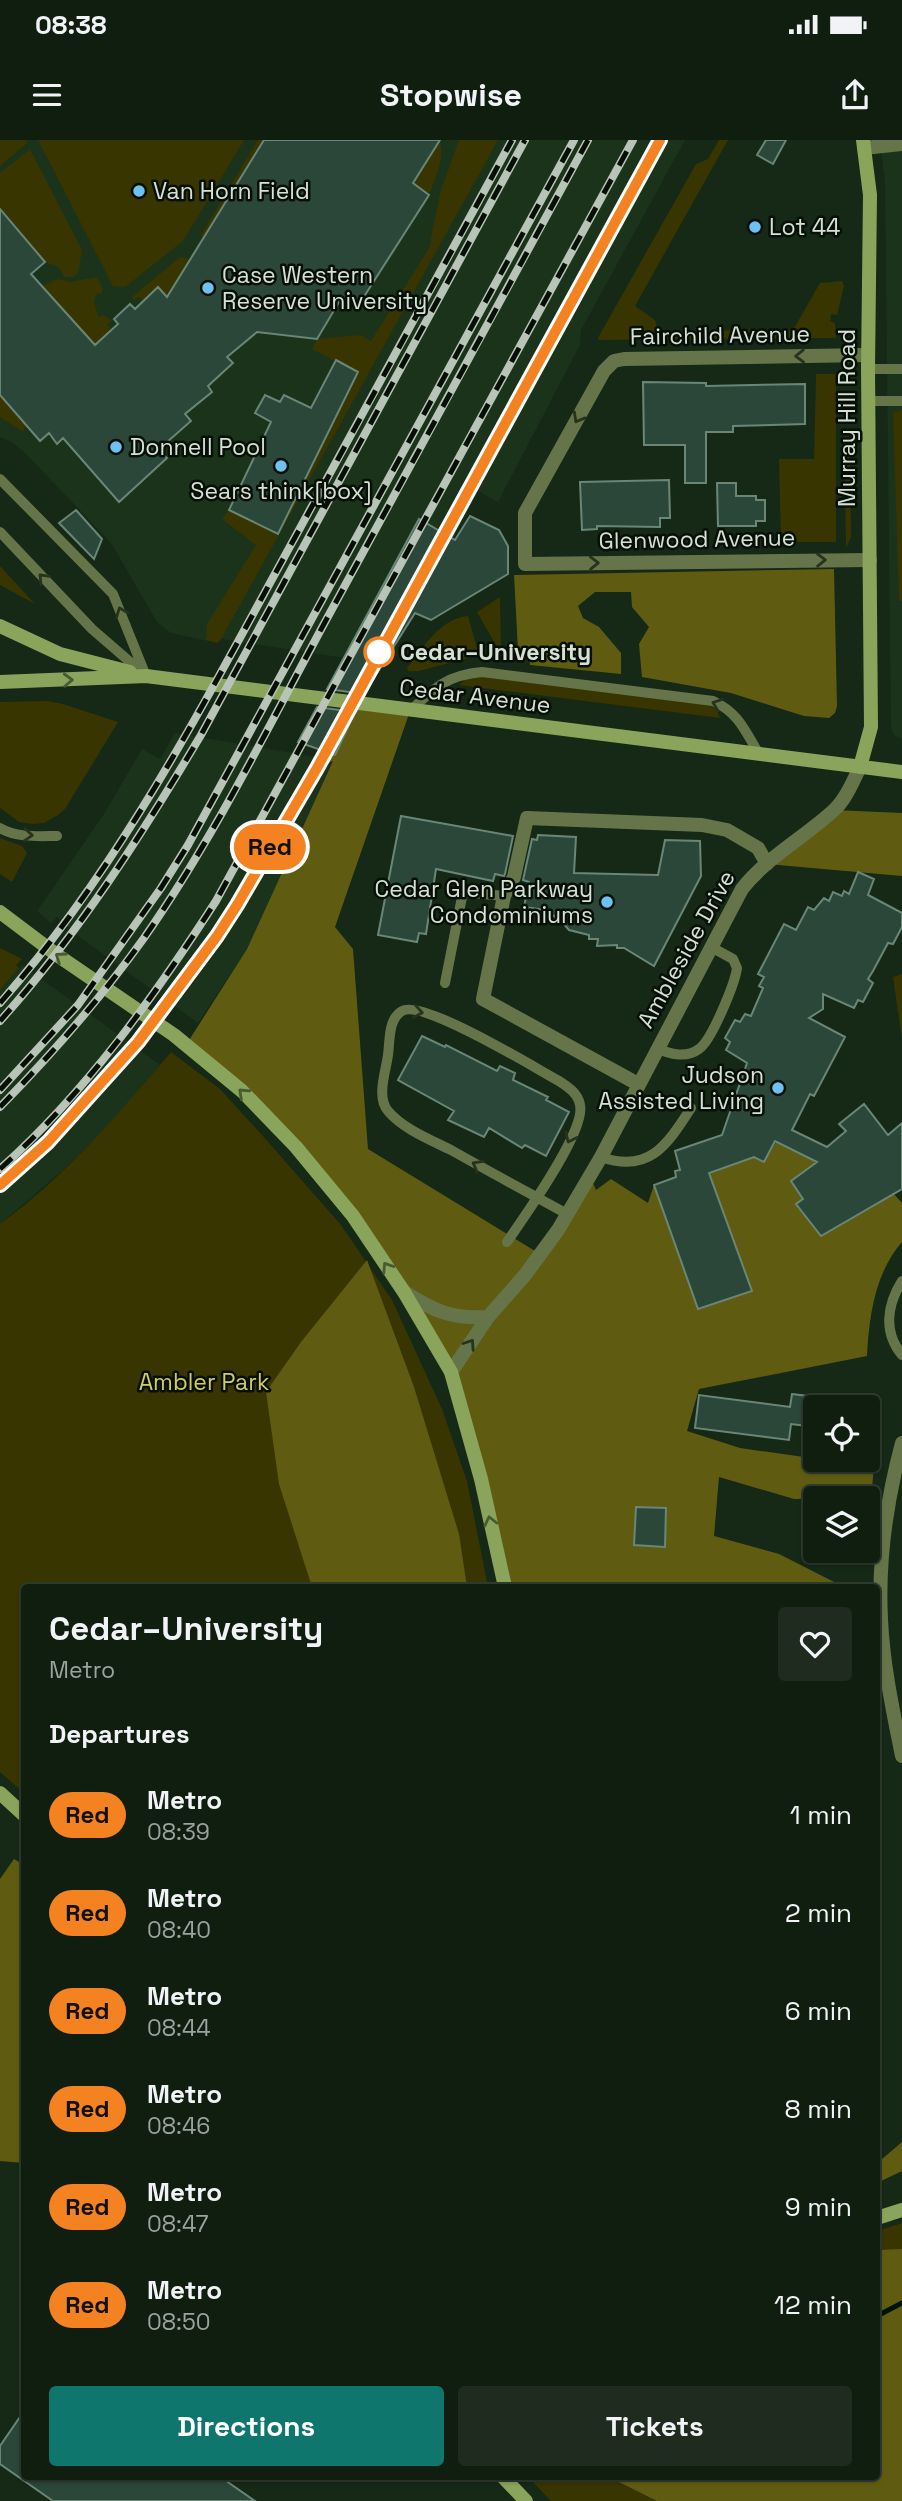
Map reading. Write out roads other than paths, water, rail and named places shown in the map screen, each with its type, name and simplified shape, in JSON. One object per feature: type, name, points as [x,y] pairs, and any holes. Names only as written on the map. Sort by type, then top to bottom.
[{"type":"main road","name":"Murray Hill Road","points":[[860,767],[871,727],[870,195],[864,144]]},
{"type":"main road","points":[[0,626],[60,654],[146,676]]},
{"type":"main road","name":"Cedar Avenue","points":[[0,682],[146,676],[902,772]]},
{"type":"main road","points":[[0,912],[57,955],[174,1035],[242,1091],[296,1147],[353,1216],[404,1292],[452,1372],[481,1479],[504,1584]]},
{"type":"main road","points":[[0,1793],[21,1812]]},
{"type":"main road","points":[[880,2217],[902,2210]]},
{"type":"main road","points":[[506,2480],[526,2501]]},
{"type":"street","name":"Murray Hill Road","points":[[864,144],[902,144]]},
{"type":"street","name":"Fairchild Avenue","points":[[525,564],[524,513],[604,371],[614,361],[869,362]]},
{"type":"street","name":"Glenwood Avenue","points":[[525,564],[870,560]]},
{"type":"street","name":"Ambleside Drive","points":[[452,1372],[488,1317],[525,1275],[567,1214],[601,1157],[742,889],[752,875],[834,810],[860,767]]},
{"type":"street","points":[[638,1084],[483,999],[504,895],[514,877],[527,818],[702,825],[727,830],[758,848],[767,864]]},
{"type":"street","points":[[404,1292],[431,1310],[447,1315],[488,1317]]},
{"type":"street","points":[[902,1443],[889,1501],[881,1589],[881,1620],[896,1697],[902,1756]]},
{"type":"lane","points":[[869,362],[902,369]]},
{"type":"lane","points":[[869,401],[902,401]]},
{"type":"lane","points":[[0,479],[113,594],[146,676]]},
{"type":"lane","points":[[0,532],[92,629],[146,676]]},
{"type":"lane","points":[[410,711],[446,680],[482,671],[713,701],[731,710],[759,754]]},
{"type":"lane","points":[[0,828],[25,836],[57,836]]},
{"type":"lane","points":[[445,984],[463,892],[504,895]]},
{"type":"lane","points":[[657,1048],[668,1054],[689,1052],[698,1050],[708,1037],[733,986],[737,968],[733,959],[711,947]]},
{"type":"lane","points":[[507,1242],[537,1198],[561,1158],[581,1116],[579,1100],[572,1089],[480,1037],[439,1017],[409,1009],[400,1012],[392,1022],[382,1095],[386,1109],[422,1135],[537,1198],[567,1214]]},
{"type":"lane","points":[[601,1157],[615,1162],[631,1163],[646,1159],[669,1140],[691,1108]]},
{"type":"lane","points":[[902,1281],[890,1306],[888,1319],[893,1344],[902,1355]]},
{"type":"waterway","points":[[880,2314],[902,2303]]},
{"type":"railway","points":[[0,1003],[80,902],[183,740],[512,140]]},
{"type":"railway","points":[[0,1021],[29,988],[108,883],[201,735],[525,140]]},
{"type":"railway","points":[[0,1090],[78,1005],[161,888],[188,845],[574,140]]},
{"type":"railway","points":[[0,1107],[57,1046],[111,982],[144,938],[195,859],[588,140]]},
{"type":"railway","points":[[0,1169],[90,1076],[143,1008],[216,901],[633,140]]},
{"type":"railway","points":[[0,1185],[48,1142],[138,1042],[237,905],[317,768],[660,140]]},
{"type":"metro line","name":"Red","points":[[0,1185],[48,1142],[118,1066],[168,1003],[237,905],[317,768],[660,140]]},
{"type":"place","name":"Van Horn Field","points":[[139,191]]},
{"type":"place","name":"Lot 44","points":[[755,227]]},
{"type":"place","name":"Case Western Reserve University","points":[[208,288]]},
{"type":"place","name":"Donnell Pool","points":[[116,447]]},
{"type":"place","name":"Sears think[box]","points":[[281,466]]},
{"type":"place","name":"Cedar–University","points":[[379,652]]},
{"type":"place","name":"Cedar Glen Parkway Condominiums","points":[[607,902]]},
{"type":"place","name":"Judson Assisted Living","points":[[778,1088]]},
{"type":"park label","name":"Ambler Park","points":[[204,1382]]}]
